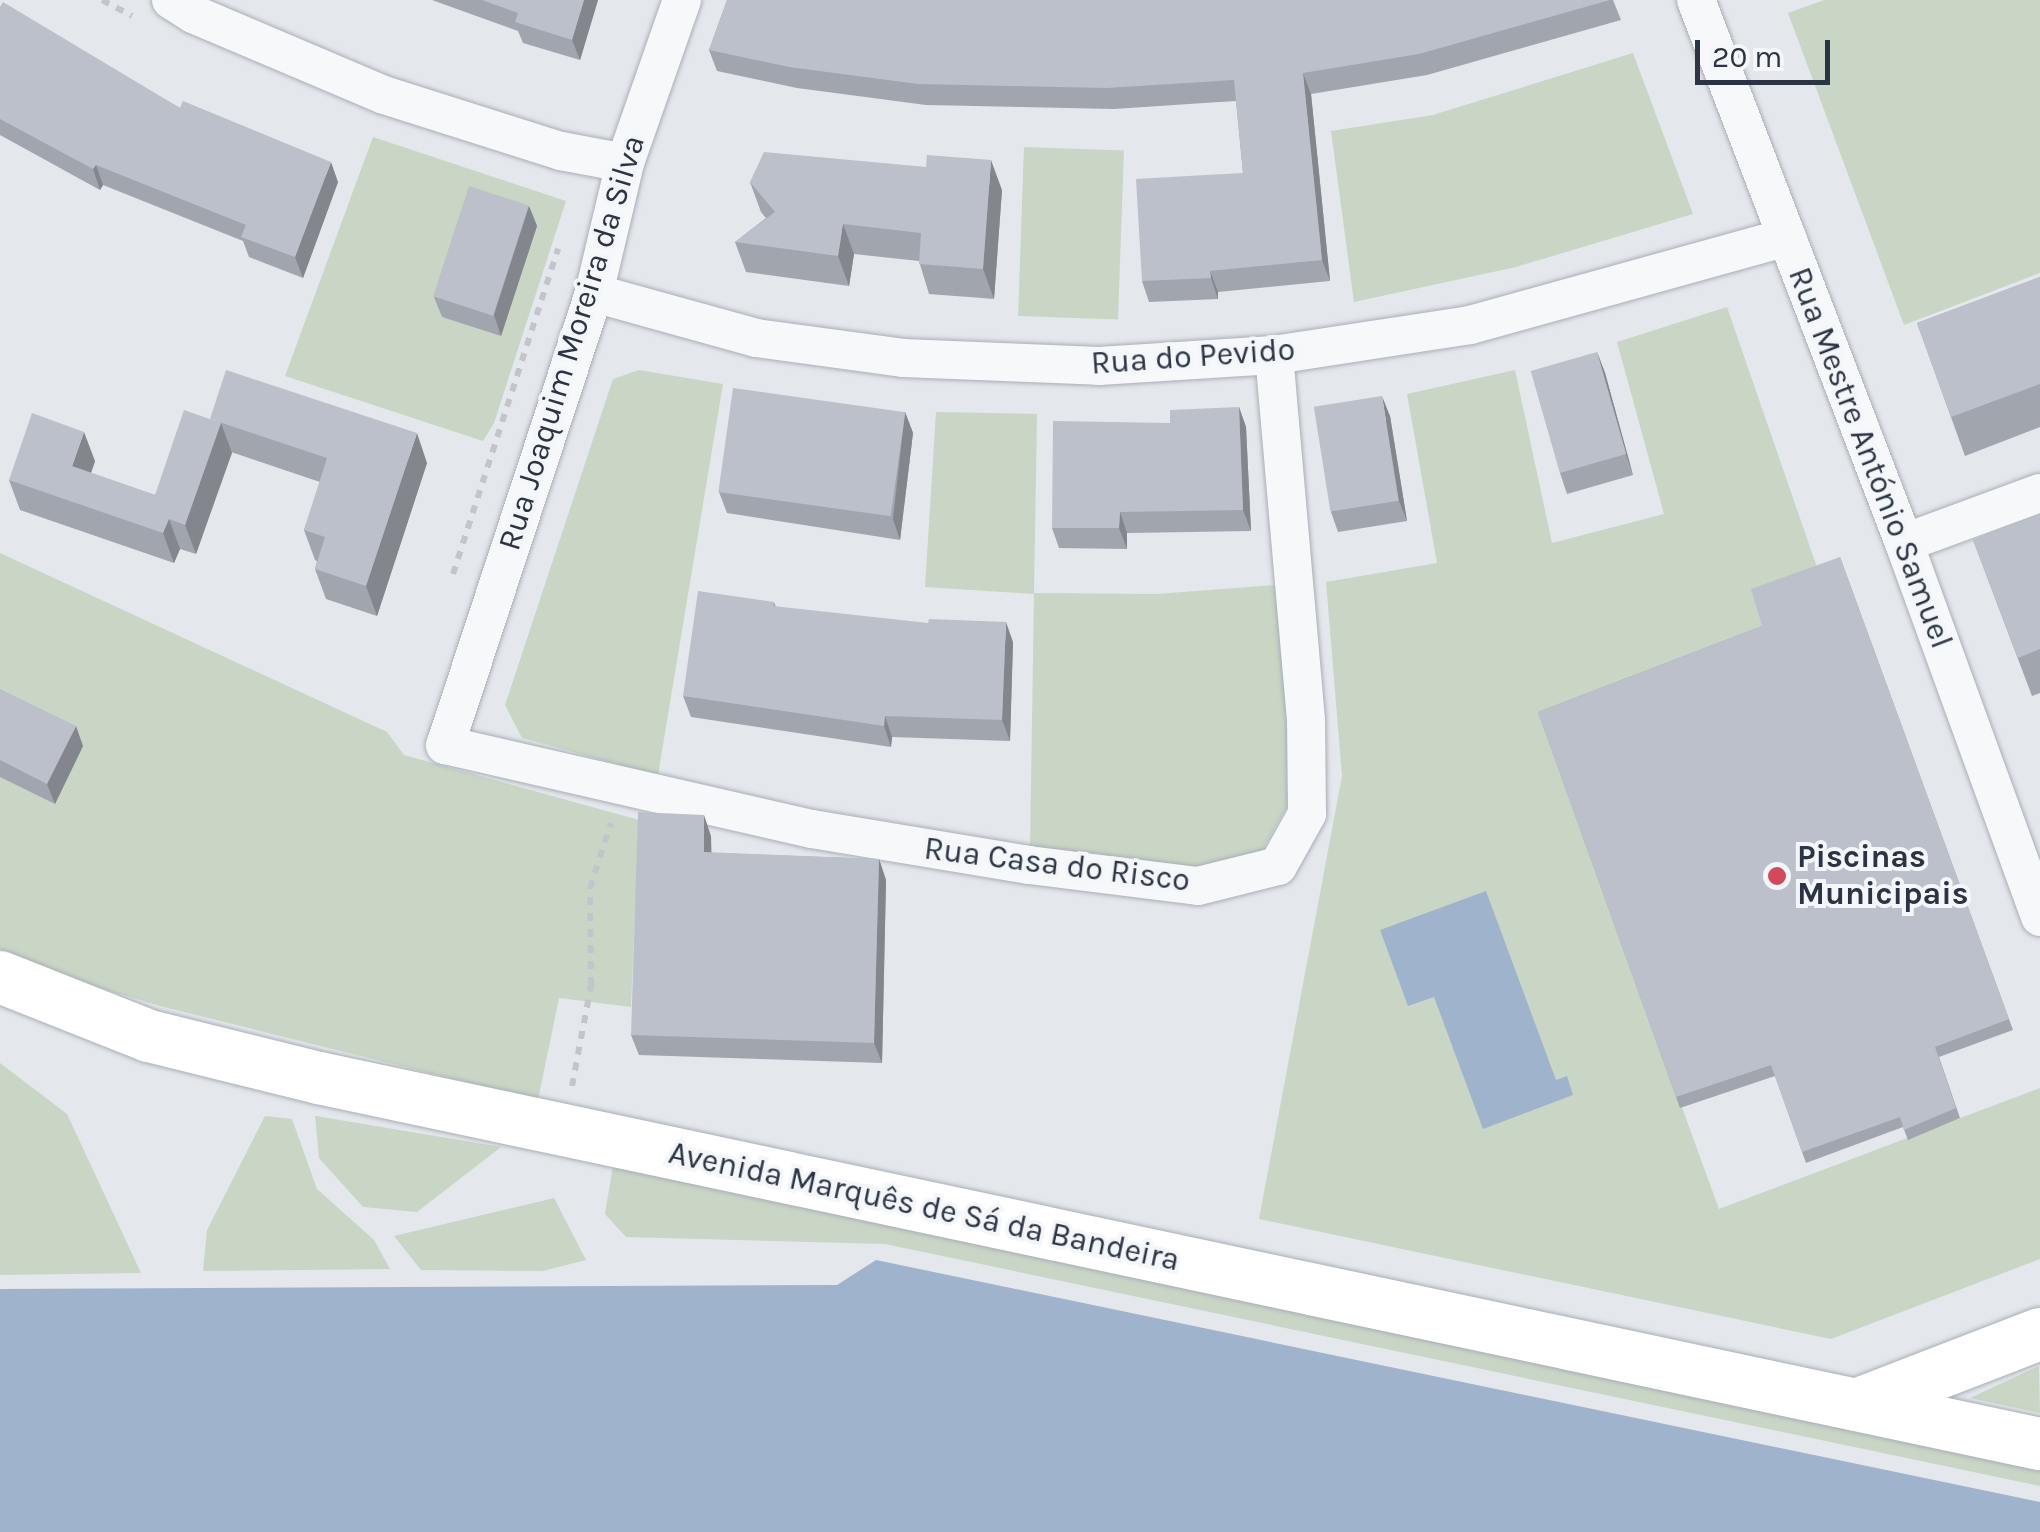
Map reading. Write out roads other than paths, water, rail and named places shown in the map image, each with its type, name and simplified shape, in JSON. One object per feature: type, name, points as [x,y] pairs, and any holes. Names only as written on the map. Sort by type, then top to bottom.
[{"type":"main road","name":"Avenida Marquês de Sá da Bandeira","points":[[0,977],[148,1036],[564,1130],[2040,1444]]},
{"type":"main road","points":[[1856,1406],[2040,1334]]},
{"type":"street","points":[[171,0],[193,14],[384,94],[561,151],[625,162]]},
{"type":"street","name":"Rua Joaquim Moreira da Silva","points":[[446,745],[594,293],[625,162],[682,0]]},
{"type":"street","name":"Rua Mestre António Samuel","points":[[1696,0],[1904,544],[2040,917]]},
{"type":"street","name":"Rua do Pevido","points":[[594,293],[756,338],[903,358],[1099,366],[1274,355],[1470,325],[1787,237]]},
{"type":"street","name":"Rua Casa do Risco","points":[[446,745],[622,789],[812,829],[1029,865],[1198,886],[1278,866],[1307,814],[1306,758],[1274,355]]},
{"type":"street","points":[[1904,544],[2040,493]]},
{"type":"water","points":[[1486,891],[1556,1080],[1567,1076],[1573,1095],[1483,1129],[1434,997],[1408,1006],[1380,930]]},
{"type":"water","points":[[876,1260],[2040,1502],[2040,1532],[0,1532],[0,1289],[837,1285]]},
{"type":"place","name":"Piscinas Municipais","points":[[1777,876]]}]
